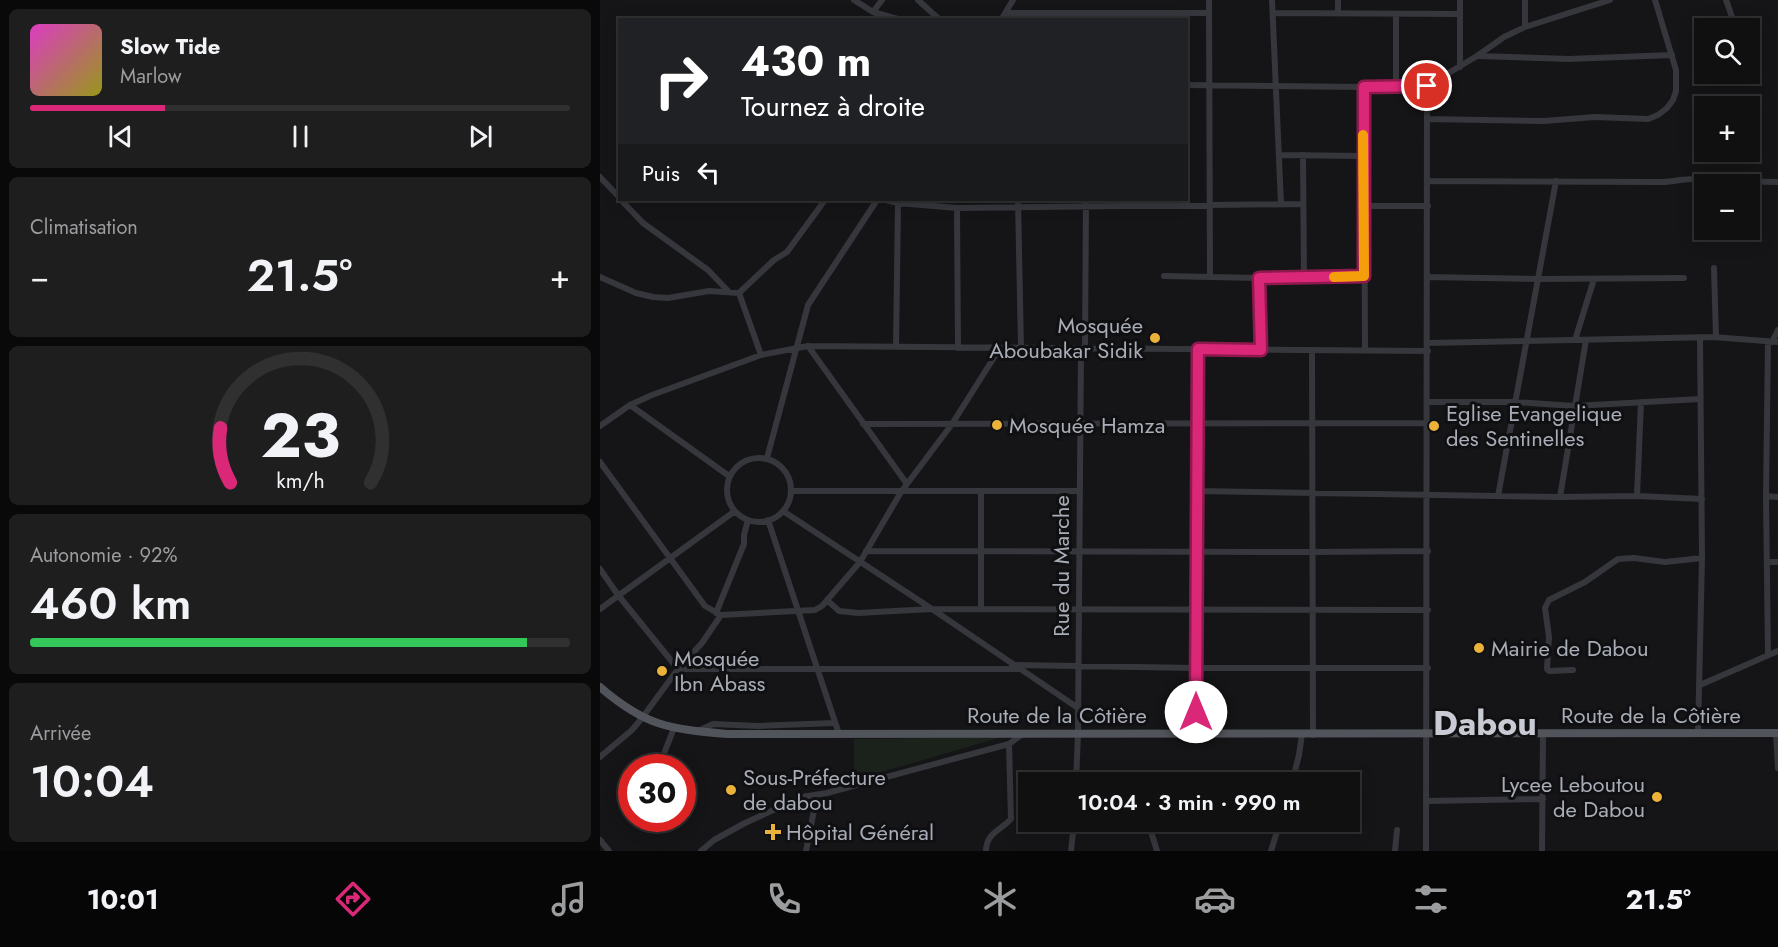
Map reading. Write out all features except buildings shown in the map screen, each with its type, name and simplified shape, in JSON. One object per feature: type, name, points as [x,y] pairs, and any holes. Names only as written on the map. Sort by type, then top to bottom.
[{"type":"main road","name":"Route de la Côtière","points":[[600,687],[617,702],[642,718],[674,728],[727,734],[1777,734]]},
{"type":"street","points":[[854,0],[873,12],[894,18]]},
{"type":"street","points":[[873,12],[882,0]]},
{"type":"street","points":[[918,0],[938,18]]},
{"type":"street","points":[[1002,18],[1013,0]]},
{"type":"street","points":[[1209,0],[1210,276]]},
{"type":"street","points":[[1272,0],[1281,204]]},
{"type":"street","points":[[1338,0],[1338,14]]},
{"type":"street","points":[[1460,0],[1460,67]]},
{"type":"street","points":[[1525,0],[1525,27]]},
{"type":"street","points":[[1188,85],[1427,86],[1504,37],[1525,27],[1610,0]]},
{"type":"street","points":[[1427,119],[1544,121],[1594,117],[1648,119],[1658,115],[1673,100],[1676,91],[1676,70],[1654,0]]},
{"type":"street","points":[[1726,0],[1732,18]]},
{"type":"street","points":[[1006,12],[1090,16],[1209,13]]},
{"type":"street","points":[[1273,13],[1460,14]]},
{"type":"street","points":[[1396,14],[1396,87]]},
{"type":"street","points":[[1477,56],[1569,59],[1672,56]]},
{"type":"street","points":[[1426,851],[1428,733],[1427,86]]},
{"type":"street","points":[[1364,87],[1365,350]]},
{"type":"street","points":[[1279,155],[1363,156]]},
{"type":"street","points":[[1303,155],[1304,277]]},
{"type":"street","points":[[600,177],[618,197]]},
{"type":"street","points":[[1428,182],[1677,182],[1694,178]]},
{"type":"street","points":[[1498,496],[1556,181]]},
{"type":"street","points":[[1760,182],[1778,182]]},
{"type":"street","points":[[622,201],[643,223],[718,278],[730,293]]},
{"type":"street","points":[[600,277],[636,293],[653,297],[668,298],[709,291],[739,293],[774,260],[787,252],[824,201]]},
{"type":"street","points":[[767,458],[808,305],[876,201]]},
{"type":"street","points":[[890,201],[957,208],[1086,208],[1150,203],[1303,204]]},
{"type":"street","points":[[1018,201],[1021,348]]},
{"type":"street","name":"Rue du Marche","points":[[1076,772],[1080,424],[1086,201]]},
{"type":"street","points":[[896,347],[898,203]]},
{"type":"street","points":[[1364,206],[1428,206]]},
{"type":"street","points":[[957,208],[958,348]]},
{"type":"street","points":[[1714,268],[1716,337]]},
{"type":"street","points":[[1164,276],[1259,278],[1364,276]]},
{"type":"street","points":[[1428,277],[1684,278]]},
{"type":"street","points":[[1259,278],[1261,350]]},
{"type":"street","points":[[1575,340],[1594,279]]},
{"type":"street","points":[[739,293],[761,355]]},
{"type":"street","points":[[1768,655],[1766,496],[1773,342],[1778,330]]},
{"type":"street","points":[[600,426],[630,405],[761,355],[808,346],[1365,350],[1526,341],[1716,337],[1773,342]]},
{"type":"street","points":[[1698,733],[1702,558],[1700,338]]},
{"type":"street","points":[[1560,497],[1586,340]]},
{"type":"street","points":[[808,346],[907,484]]},
{"type":"street","points":[[600,462],[705,606],[719,614],[815,610],[822,606],[860,562],[901,492],[952,424],[999,348]]},
{"type":"street","points":[[1196,734],[1198,349]]},
{"type":"street","points":[[1312,350],[1313,735]]},
{"type":"street","points":[[1428,402],[1515,402],[1574,406],[1700,399]]},
{"type":"street","points":[[1637,496],[1641,402]]},
{"type":"street","points":[[630,405],[729,476]]},
{"type":"street","points":[[863,424],[1428,423]]},
{"type":"street","points":[[756,457],[767,458],[785,470],[790,480],[789,502],[783,511],[768,520],[758,522],[748,520],[735,511],[727,494],[729,476],[745,460],[756,457]]},
{"type":"street","points":[[791,491],[1080,490]]},
{"type":"street","points":[[981,491],[981,608]]},
{"type":"street","points":[[1197,491],[1560,497],[1637,496],[1702,499]]},
{"type":"street","points":[[1766,496],[1778,497]]},
{"type":"street","points":[[600,609],[735,511]]},
{"type":"street","points":[[783,511],[1078,708]]},
{"type":"street","points":[[600,757],[642,718],[678,669],[702,644],[719,614],[744,544],[748,520]]},
{"type":"street","points":[[768,520],[838,734]]},
{"type":"street","points":[[866,550],[1313,552],[1428,550]]},
{"type":"street","points":[[1574,670],[1549,671],[1547,669],[1549,638],[1545,608],[1549,600],[1585,582],[1618,559],[1634,558],[1665,562],[1702,558]]},
{"type":"street","points":[[1767,562],[1778,562]]},
{"type":"street","points":[[600,569],[678,669]]},
{"type":"street","points":[[827,600],[840,611],[848,613],[981,608],[1428,610]]},
{"type":"street","points":[[1700,686],[1778,651]]},
{"type":"street","points":[[1012,665],[1428,668]]},
{"type":"street","points":[[678,669],[1019,669]]},
{"type":"street","points":[[697,731],[713,724],[758,726],[835,723]]},
{"type":"street","points":[[807,724],[807,735]]},
{"type":"street","points":[[727,734],[728,725]]},
{"type":"street","points":[[755,735],[758,726]]},
{"type":"street","points":[[665,751],[674,728]]},
{"type":"street","points":[[701,851],[714,840],[745,823],[802,797],[1009,744],[1024,733]]},
{"type":"street","points":[[1542,851],[1543,733]]},
{"type":"street","points":[[1295,772],[1302,734]]},
{"type":"street","points":[[1777,734],[1778,768]]},
{"type":"street","points":[[986,851],[986,845],[993,832],[1011,819],[1009,744]]},
{"type":"street","points":[[806,851],[817,795]]},
{"type":"street","points":[[1426,801],[1543,799]]},
{"type":"street","points":[[1395,851],[1397,830]]},
{"type":"street","points":[[1071,851],[1073,832]]},
{"type":"street","points":[[1151,832],[1157,851]]},
{"type":"street","points":[[1272,851],[1277,832]]},
{"type":"street","points":[[600,840],[609,851]]},
{"type":"shaded area","points":[[1002,737],[854,780],[854,739]]},
{"type":"slow traffic","points":[[1334,277],[1364,276],[1363,135]]},
{"type":"place","name":"Mosquée Aboubakar Sidik","points":[[1155,338]]},
{"type":"place","name":"Mosquée Hamza","points":[[997,425]]},
{"type":"place","name":"Eglise Evangelique des Sentinelles","points":[[1434,426]]},
{"type":"place","name":"Mairie de Dabou","points":[[1479,648]]},
{"type":"place","name":"Mosquée Ibn Abass","points":[[662,671]]},
{"type":"place","name":"Sous-Préfecture de dabou","points":[[731,790]]},
{"type":"place","name":"Lycee Leboutou de Dabou","points":[[1657,797]]},
{"type":"place","name":"Hôpital Général","points":[[773,832]]},
{"type":"district","name":"Dabou","points":[[1485,723]]},
{"type":"route","points":[[1196,712],[1198,349],[1261,350],[1259,278],[1364,276],[1364,87],[1427,86]]}]
